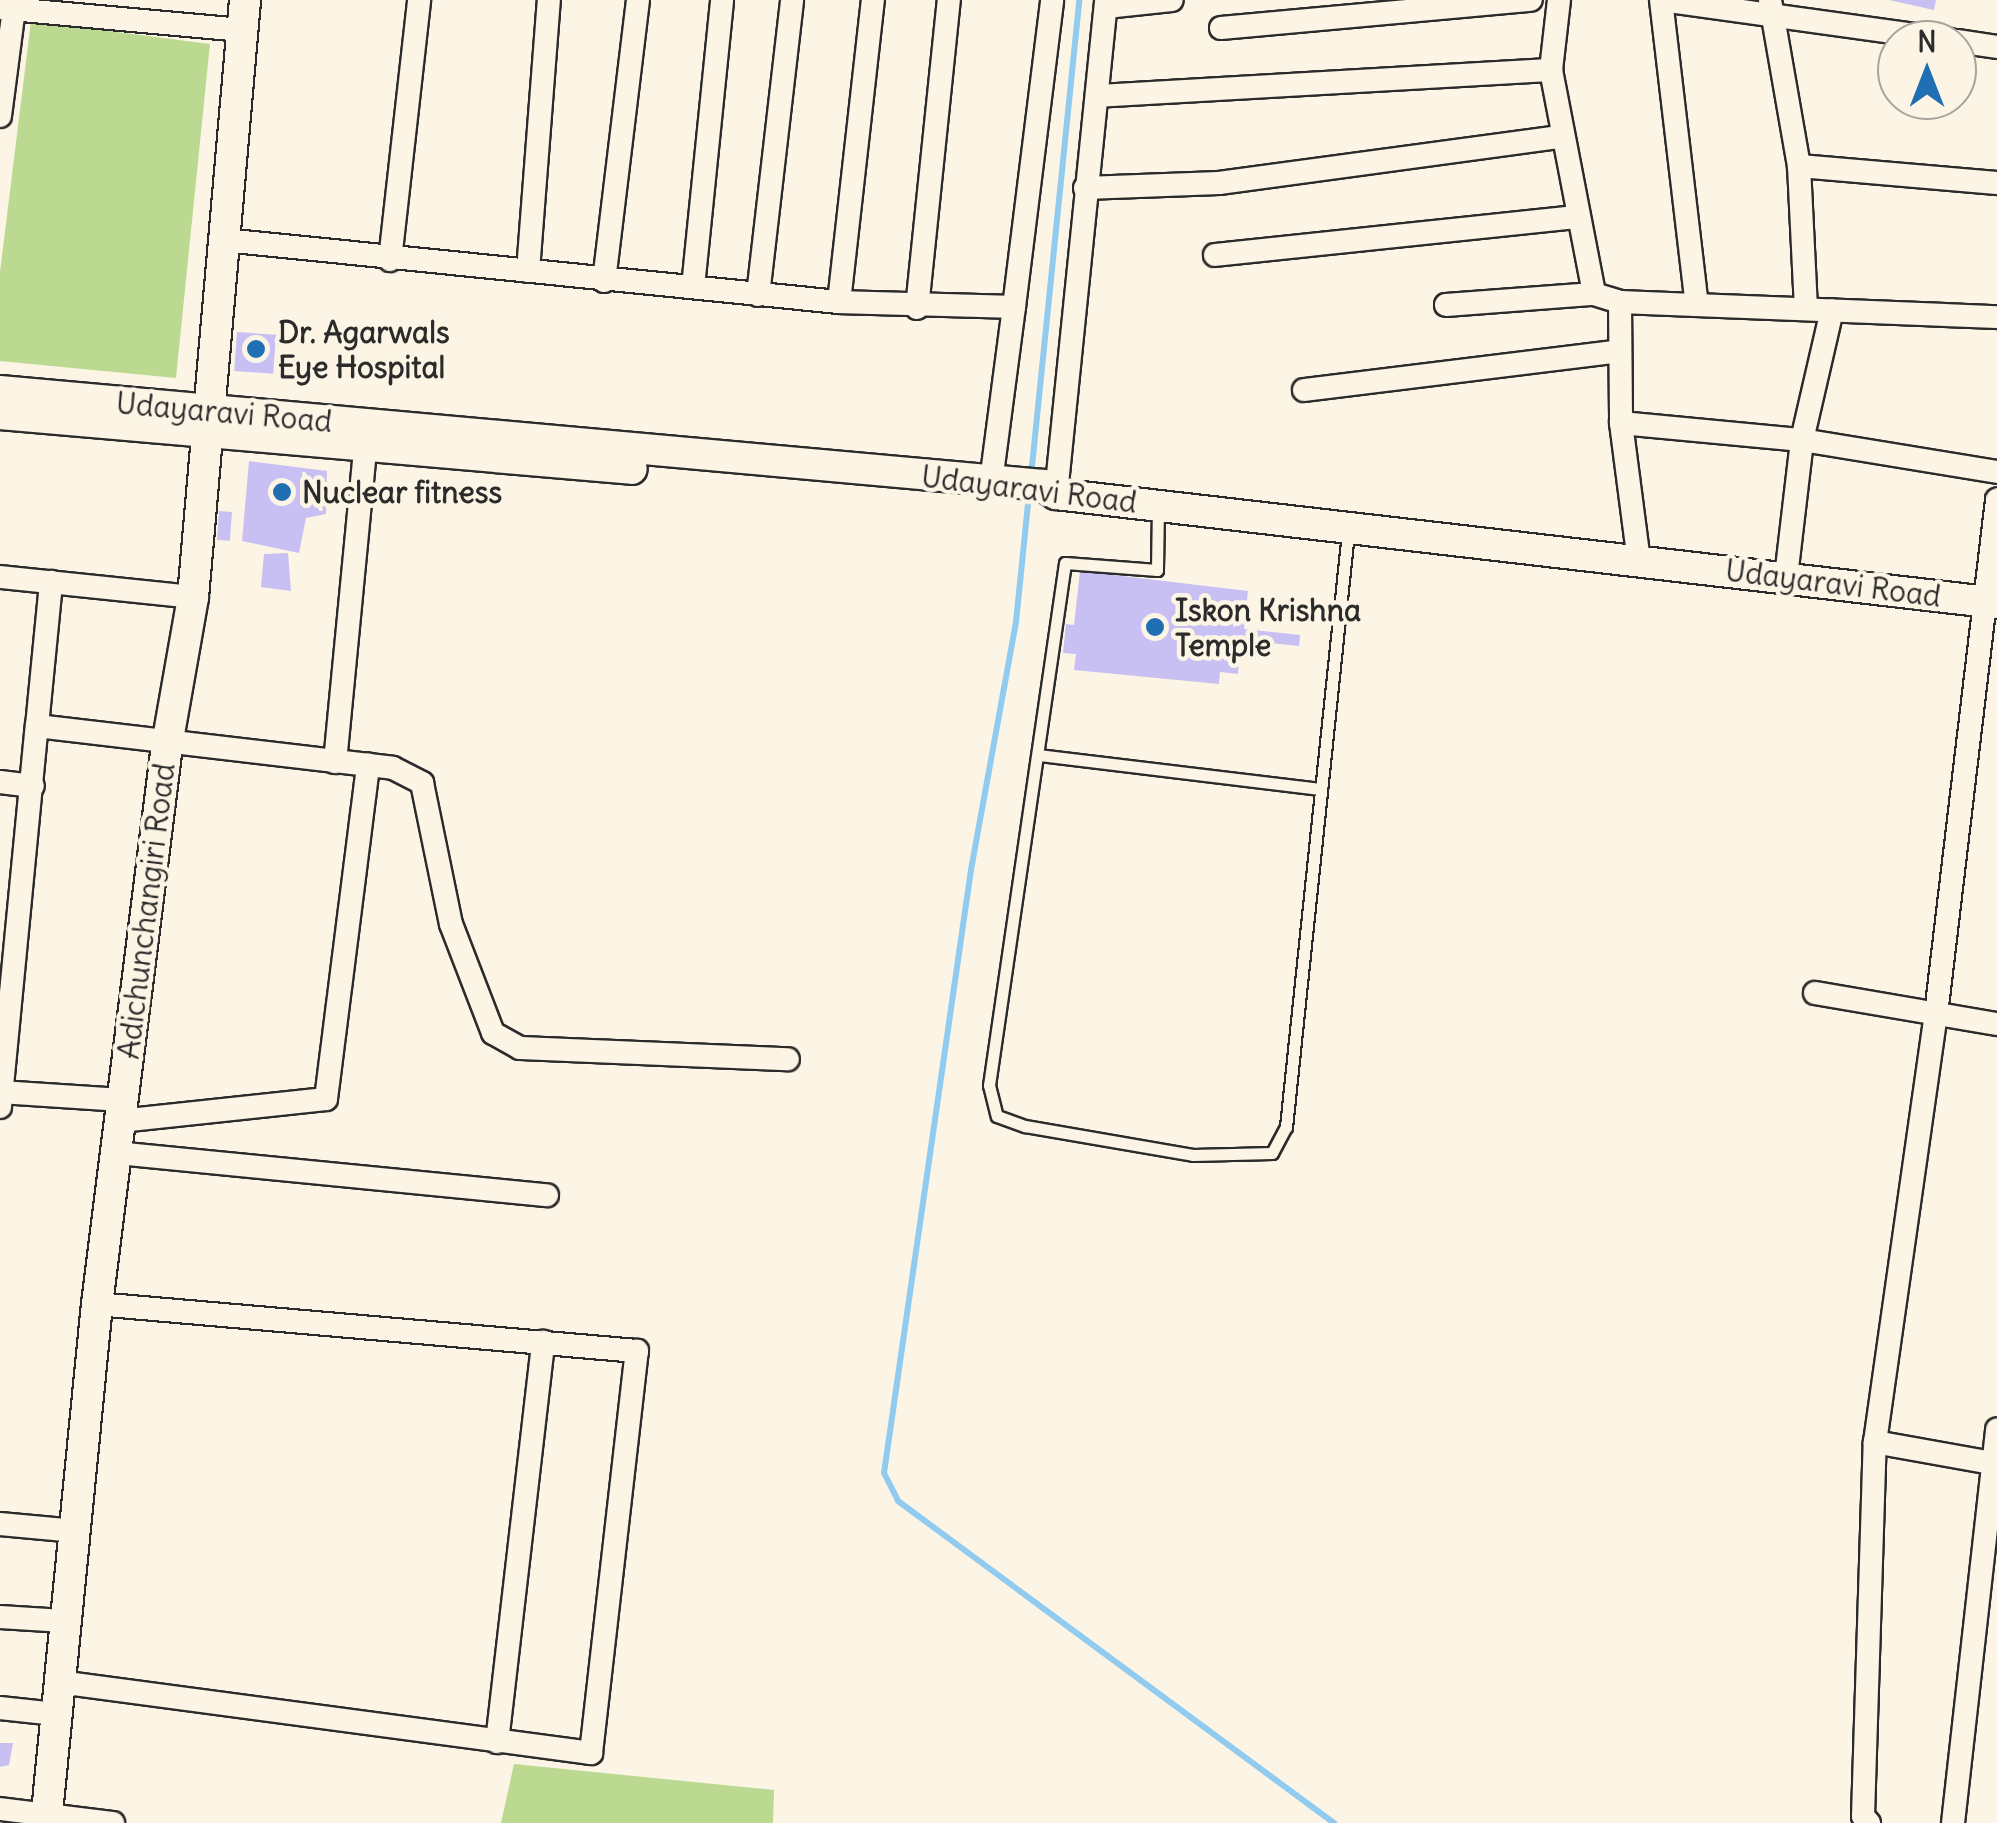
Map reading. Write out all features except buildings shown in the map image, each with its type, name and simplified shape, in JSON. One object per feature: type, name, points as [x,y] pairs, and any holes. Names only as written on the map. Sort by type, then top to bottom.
[{"type":"street","points":[[390,260],[419,0]]},
{"type":"street","points":[[528,271],[549,0]]},
{"type":"street","points":[[604,281],[638,0]]},
{"type":"street","points":[[693,287],[722,0]]},
{"type":"street","points":[[758,295],[792,0]]},
{"type":"street","points":[[839,302],[873,0]]},
{"type":"street","points":[[917,308],[948,0]]},
{"type":"street","points":[[208,422],[365,448],[994,487],[1052,0]]},
{"type":"street","points":[[1047,494],[1106,3],[1172,0]]},
{"type":"street","points":[[1221,28],[1531,0]]},
{"type":"street","points":[[1559,0],[1552,70],[1560,136],[1594,294]]},
{"type":"street","points":[[1697,305],[1662,0],[1824,11],[1877,23]]},
{"type":"street","points":[[0,116],[10,6],[243,15]]},
{"type":"street","points":[[1772,8],[1799,166],[1806,309]]},
{"type":"street","name":"Adichunchangiri Road","points":[[47,1819],[97,1304],[167,745],[193,596],[243,15]]},
{"type":"street","points":[[1097,96],[1552,70]]},
{"type":"street","points":[[1085,188],[1219,183],[1560,136]]},
{"type":"street","points":[[1799,166],[1997,183]]},
{"type":"street","points":[[1215,254],[1577,217]]},
{"type":"street","points":[[224,240],[390,260],[839,302],[917,308],[1014,307]]},
{"type":"street","points":[[1446,305],[1594,294],[1620,302],[1997,316]]},
{"type":"street","points":[[1620,302],[1621,423],[1639,561]]},
{"type":"street","points":[[1786,577],[1802,440],[1832,310]]},
{"type":"street","points":[[1304,390],[1620,351]]},
{"type":"street","name":"Udayaravi Road","points":[[0,391],[208,422]]},
{"type":"street","name":"Udayaravi Road","points":[[0,414],[208,422],[994,487],[1992,602]]},
{"type":"street","points":[[1621,423],[1802,440],[1997,472]]},
{"type":"street","points":[[335,762],[365,448]]},
{"type":"street","points":[[1858,1821],[1875,1442],[1992,602],[1997,500]]},
{"type":"street","points":[[0,577],[193,596]]},
{"type":"street","points":[[51,582],[25,861],[8,934],[1,1097],[121,1111],[326,1099],[368,765]]},
{"type":"street","points":[[37,726],[167,745],[393,768],[422,784],[451,924],[494,1033],[520,1048],[788,1059]]},
{"type":"street","points":[[0,782],[33,786]]},
{"type":"street","points":[[0,858],[25,861]]},
{"type":"street","points":[[1815,993],[1997,1024]]},
{"type":"street","points":[[116,1153],[547,1195]]},
{"type":"street","points":[[59,1682],[591,1753],[637,1351],[97,1304]]},
{"type":"street","points":[[497,1742],[543,1342]]},
{"type":"street","points":[[1953,1823],[1997,1429]]},
{"type":"street","points":[[1875,1442],[1995,1464]]},
{"type":"street","points":[[0,1524],[76,1531]]},
{"type":"street","points":[[0,1617],[64,1621]]},
{"type":"street","points":[[0,1708],[56,1714]]},
{"type":"street","points":[[0,1809],[47,1819],[113,1823]]},
{"type":"lane","points":[[1158,506],[1156,570],[1066,564],[988,1085],[998,1116],[1193,1155],[1272,1152],[1286,1127],[1348,528]]},
{"type":"lane","points":[[1040,755],[1321,789]]},
{"type":"green space","points":[[31,21],[210,44],[176,378],[0,361],[0,272]]},
{"type":"green space","points":[[514,1764],[774,1790],[773,1823],[501,1823]]},
{"type":"waterway","points":[[1031,476],[1079,0]]},
{"type":"waterway","points":[[1029,494],[1016,622],[971,870],[884,1473],[898,1501],[1334,1823]]},
{"type":"place","name":"Dr. Agarwals Eye Hospital","points":[[256,349]]},
{"type":"place","name":"Nuclear fitness","points":[[282,492]]},
{"type":"place","name":"Iskon Krishna Temple","points":[[1155,627]]}]
